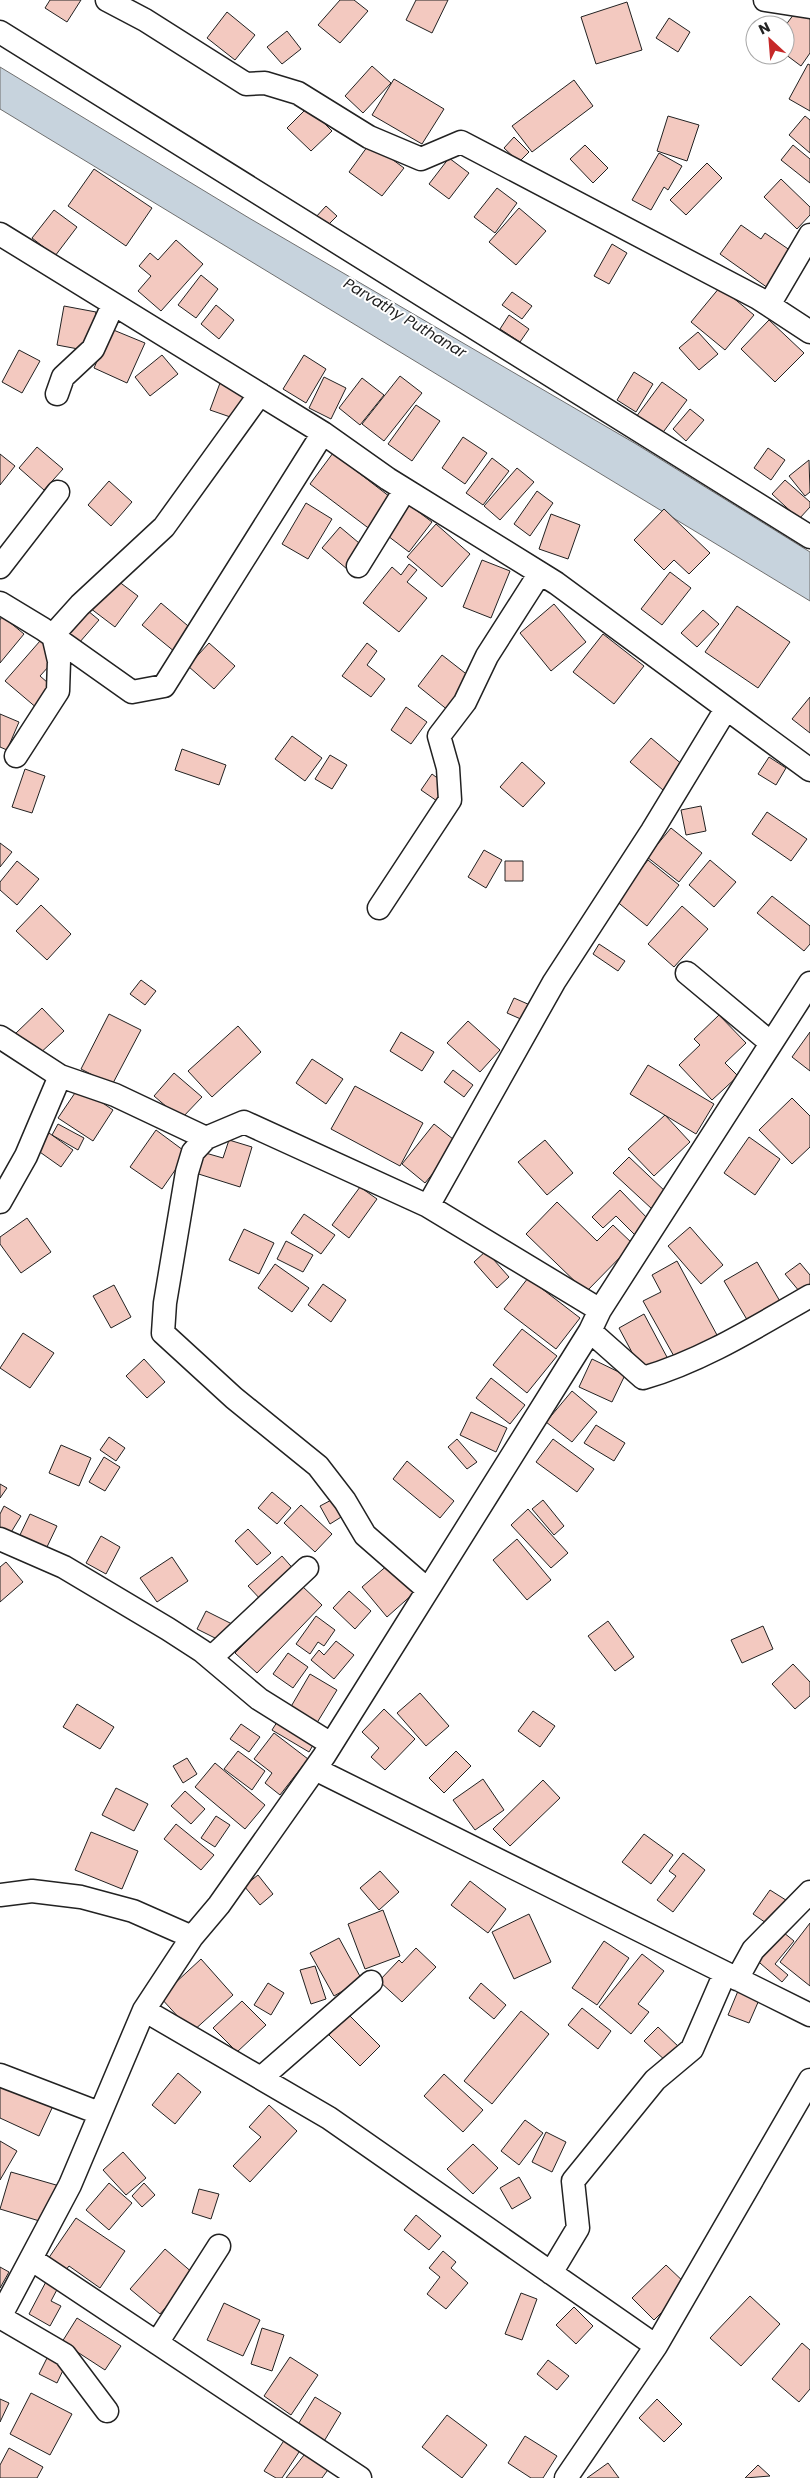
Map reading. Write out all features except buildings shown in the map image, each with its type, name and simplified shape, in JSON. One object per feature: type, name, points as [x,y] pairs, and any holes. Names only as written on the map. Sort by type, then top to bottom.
[{"type":"street","points":[[107,0],[145,20],[246,84],[265,83],[298,93],[370,137],[421,159],[461,142],[615,221],[769,305],[810,332]]},
{"type":"street","points":[[765,0],[810,7]]},
{"type":"street","points":[[0,32],[810,537]]},
{"type":"street","points":[[0,234],[323,433],[405,490],[540,573],[810,770]]},
{"type":"street","points":[[769,305],[810,235]]},
{"type":"street","points":[[57,394],[63,377],[93,349],[113,305]]},
{"type":"street","points":[[53,636],[80,605],[164,527],[260,394]]},
{"type":"street","points":[[0,604],[53,636],[132,692],[164,686],[323,433]]},
{"type":"street","points":[[358,566],[405,490]]},
{"type":"street","points":[[0,567],[58,492]]},
{"type":"street","points":[[379,908],[450,800],[448,768],[439,736],[465,702],[487,656],[540,573]]},
{"type":"street","points":[[16,756],[58,691],[59,661],[53,636]]},
{"type":"street","points":[[428,1206],[554,982],[652,831],[726,709]]},
{"type":"street","points":[[687,973],[771,1043]]},
{"type":"street","points":[[107,2411],[65,2355],[0,2317],[70,2185],[144,2010],[192,1937],[219,1905],[315,1769],[590,1331],[600,1310],[810,983]]},
{"type":"street","points":[[0,1037],[60,1076],[115,1095],[206,1138]]},
{"type":"street","points":[[0,1202],[26,1156],[60,1076]]},
{"type":"street","points":[[428,1590],[365,1535],[345,1501],[318,1466],[234,1398],[163,1333],[165,1303],[192,1152],[206,1138],[244,1122],[428,1206],[600,1310]]},
{"type":"street","points":[[590,1331],[642,1378],[664,1372],[724,1345],[810,1296]]},
{"type":"street","points":[[0,1539],[64,1566],[181,1638],[211,1658],[259,1699],[331,1744]]},
{"type":"street","points":[[211,1658],[307,1568]]},
{"type":"street","points":[[315,1769],[810,2015]]},
{"type":"street","points":[[0,1895],[32,1891],[81,1897],[133,1911],[192,1937]]},
{"type":"street","points":[[551,2273],[578,2228],[573,2181],[655,2080],[692,2049],[731,1976],[753,1950],[810,1892]]},
{"type":"street","points":[[261,2078],[371,1982]]},
{"type":"street","points":[[144,2010],[329,2118],[656,2346]]},
{"type":"street","points":[[0,2075],[99,2113]]},
{"type":"street","points":[[566,2478],[656,2346],[810,2080]]},
{"type":"street","points":[[157,2343],[219,2246]]},
{"type":"street","points":[[31,2259],[360,2478]]},
{"type":"water","name":"Parvathy Puthanar","points":[[0,67],[249,218],[636,444],[810,552],[810,601],[0,109]]}]
